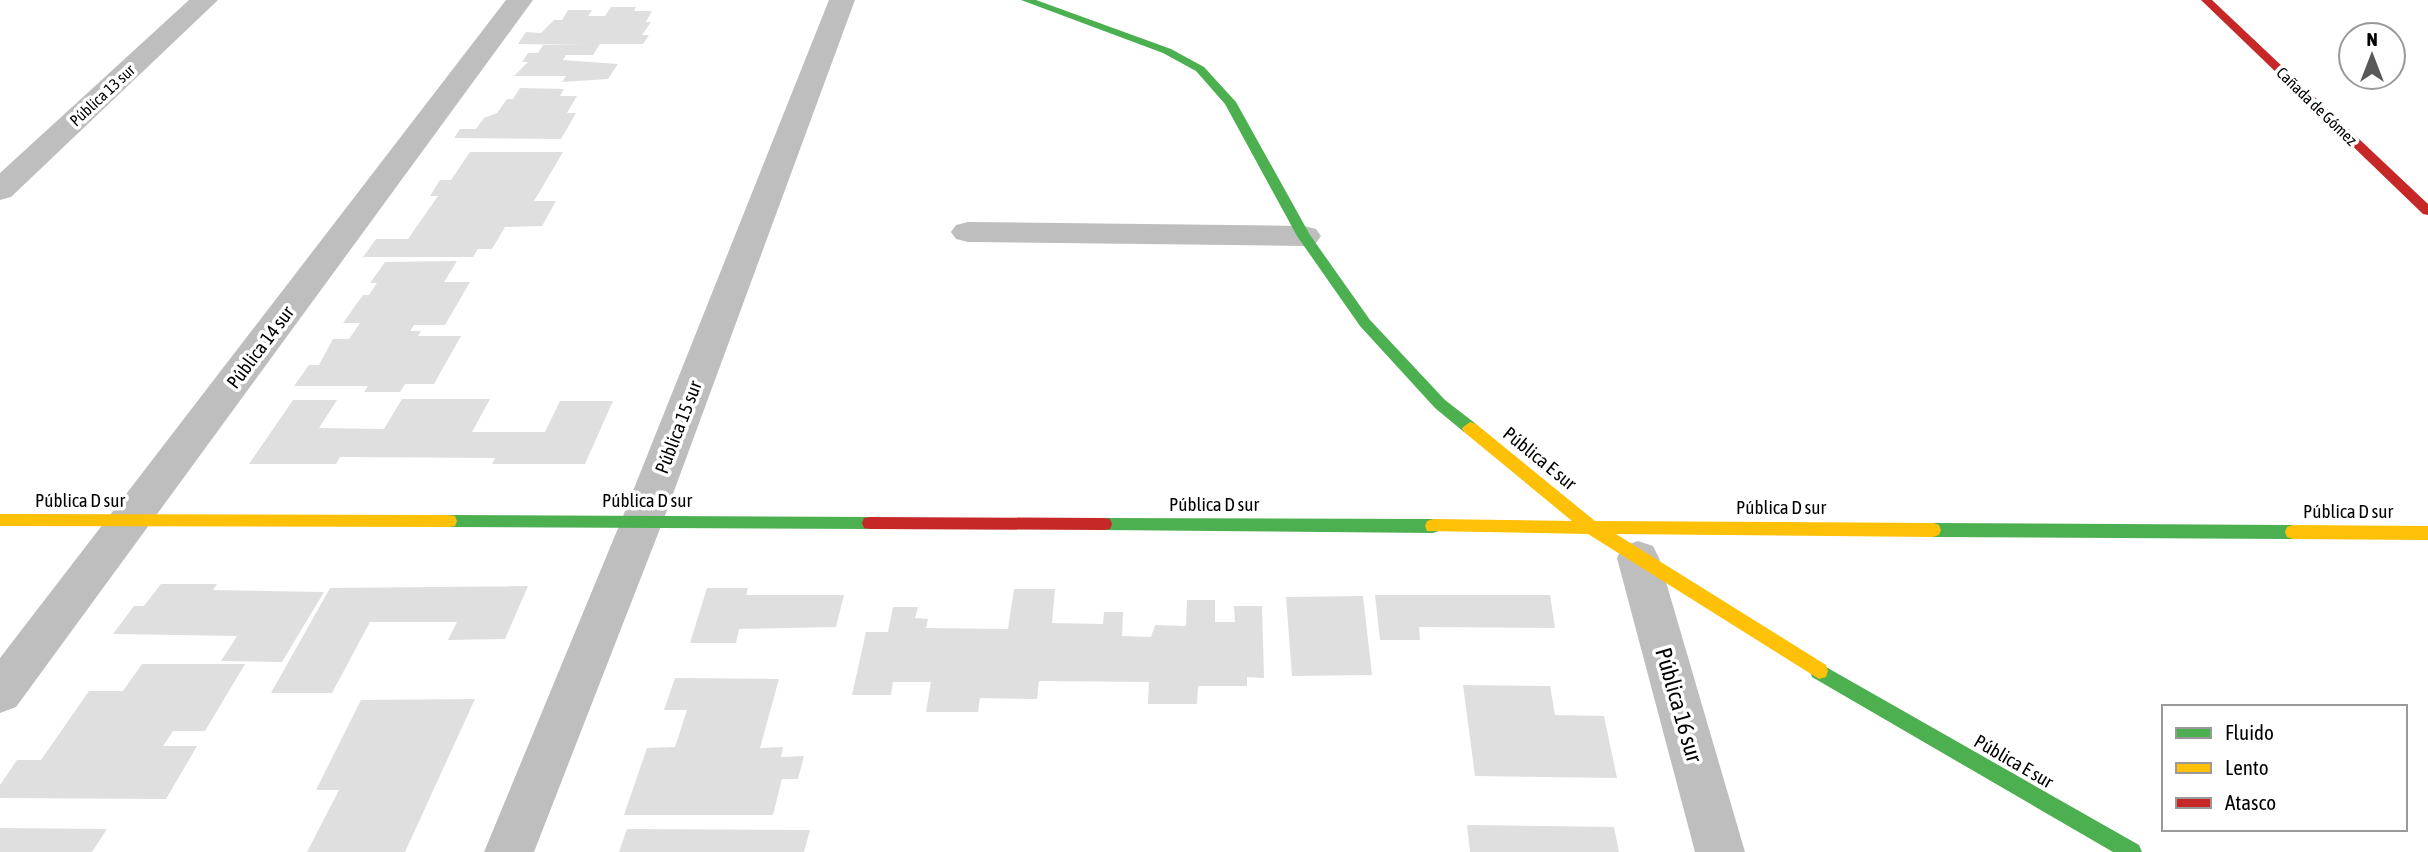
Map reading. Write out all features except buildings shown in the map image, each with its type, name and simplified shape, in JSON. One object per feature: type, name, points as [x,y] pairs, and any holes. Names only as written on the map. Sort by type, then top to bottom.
[{"type":"street","name":"Pública 13 sur","points":[[0,190],[205,0]]},
{"type":"street","name":"Pública 14 sur","points":[[0,693],[520,0]]},
{"type":"street","name":"Pública 15 sur","points":[[509,852],[642,521],[842,0]]},
{"type":"street","name":"Pública E sur","points":[[1026,0],[1167,51],[1200,69],[1230,102],[1304,236],[1366,323],[1440,404],[1591,527],[1867,701],[2132,852]]},
{"type":"street","name":"Cañada de Gómez","points":[[2206,0],[2428,211]]},
{"type":"street","points":[[968,232],[1304,236]]},
{"type":"street","name":"Pública D sur","points":[[0,520],[642,521],[2428,533]]},
{"type":"street","name":"Pública 16 sur","points":[[1638,558],[1720,852]]},
{"type":"traffic: fast","points":[[1026,0],[1167,51],[1200,69],[1230,102],[1304,236],[1365,323],[1440,404],[1470,428]]},
{"type":"traffic: fast","points":[[449,521],[870,523]]},
{"type":"traffic: fast","points":[[1104,524],[1433,526]]},
{"type":"traffic: fast","points":[[1933,530],[2293,532]]},
{"type":"traffic: fast","points":[[1819,671],[2132,852]]},
{"type":"traffic: slow","points":[[1470,428],[1591,527],[1819,671]]},
{"type":"traffic: slow","points":[[0,520],[449,521]]},
{"type":"traffic: slow","points":[[1433,526],[1933,530]]},
{"type":"traffic: slow","points":[[2293,532],[2428,533]]},
{"type":"traffic: jam","points":[[2206,0],[2428,211]]},
{"type":"traffic: jam","points":[[870,523],[1104,524]]}]
